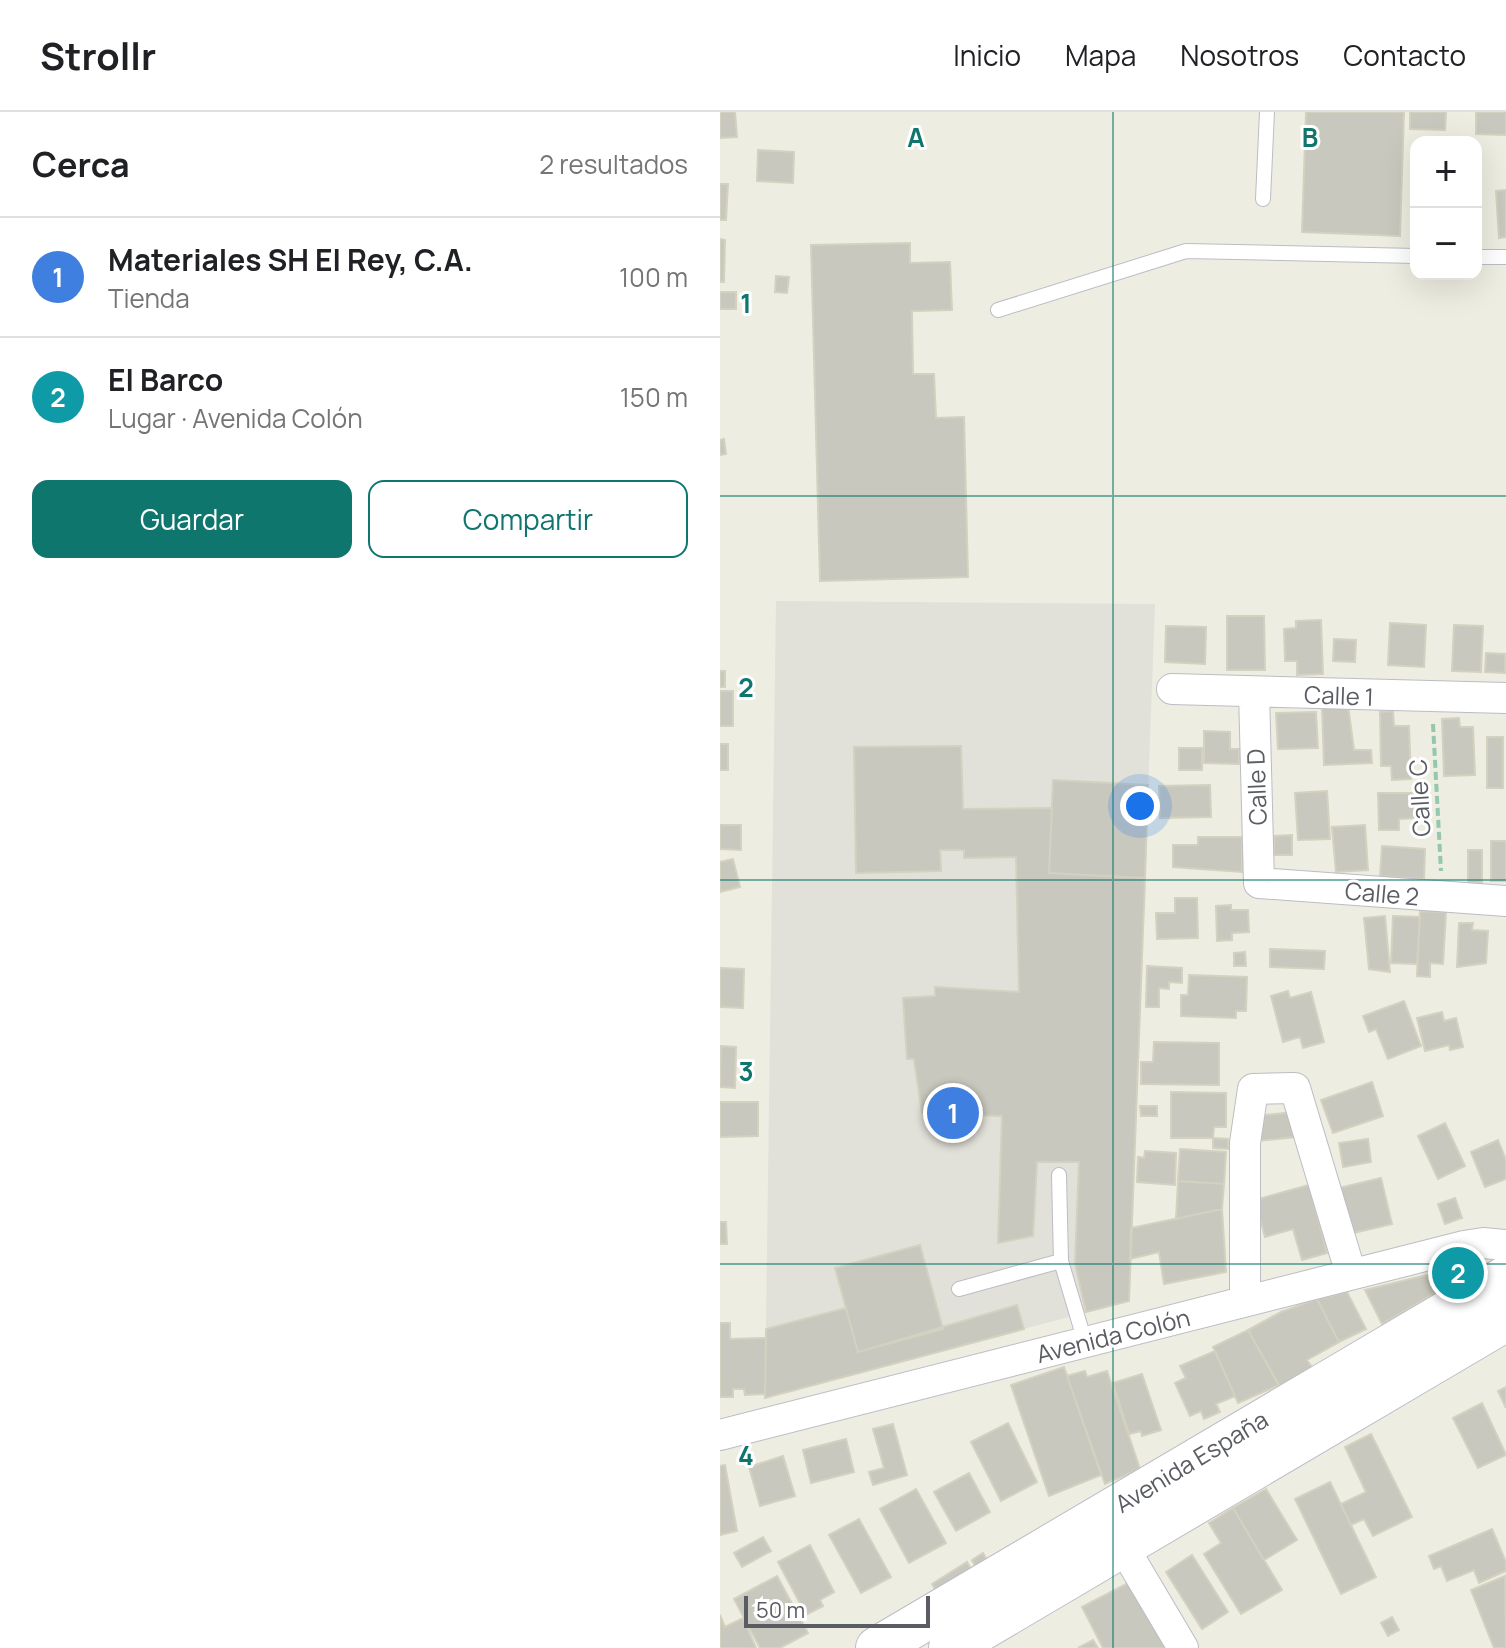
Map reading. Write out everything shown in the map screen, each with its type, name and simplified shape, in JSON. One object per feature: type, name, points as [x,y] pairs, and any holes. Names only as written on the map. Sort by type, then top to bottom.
[{"type":"main road","name":"Avenida España","points":[[877,1648],[1506,1277]]},
{"type":"main road","name":"Avenida España","points":[[950,1648],[1506,1320]]},
{"type":"street","name":"Calle 1","points":[[1172,689],[1506,698]]},
{"type":"street","name":"Calle D","points":[[1254,692],[1259,883]]},
{"type":"street","name":"Calle 2","points":[[1259,883],[1506,901]]},
{"type":"street","points":[[1245,1301],[1245,1143],[1253,1089],[1295,1088],[1351,1274]]},
{"type":"street","name":"Avenida Colón","points":[[720,1435],[1473,1244],[1506,1245]]},
{"type":"street","points":[[1122,1545],[1183,1648]]},
{"type":"lane","points":[[1263,199],[1267,112]]},
{"type":"lane","points":[[998,310],[1186,251],[1410,256]]},
{"type":"lane","points":[[1482,257],[1506,257]]},
{"type":"lane","points":[[1059,1175],[1061,1261],[1085,1342]]},
{"type":"lane","points":[[959,1289],[1061,1261]]},
{"type":"path","name":"Calle C","points":[[1432,697],[1442,897]]},
{"type":"shaded area","points":[[776,601],[1155,604],[1129,1301],[765,1398]]},
{"type":"building","points":[[720,112],[735,112],[737,137],[720,138]]},
{"type":"building","points":[[1306,112],[1404,112],[1400,236],[1302,232]]},
{"type":"building","points":[[1410,112],[1446,112],[1445,130],[1410,129]]},
{"type":"building","points":[[1476,112],[1506,112],[1506,135],[1476,134]]},
{"type":"building","points":[[758,150],[794,152],[793,183],[757,181]]},
{"type":"building","points":[[720,184],[728,184],[726,220],[720,220]]},
{"type":"building","points":[[1506,190],[1506,237],[1499,238],[1496,191]]},
{"type":"building","points":[[720,239],[725,240],[724,282],[720,282]]},
{"type":"building","points":[[910,243],[910,263],[950,262],[952,310],[912,311],[913,374],[934,374],[936,418],[964,417],[968,577],[820,581],[811,245]]},
{"type":"building","points":[[776,276],[789,277],[787,293],[775,292]]},
{"type":"building","points":[[720,292],[736,292],[736,309],[720,309]]},
{"type":"building","points":[[724,439],[726,454],[720,455],[720,440]]},
{"type":"building","points":[[1227,616],[1264,616],[1265,670],[1227,670]]},
{"type":"building","points":[[1321,620],[1323,674],[1297,675],[1297,661],[1285,661],[1284,629],[1296,628],[1296,621]]},
{"type":"building","points":[[1390,623],[1426,625],[1424,667],[1388,665]]},
{"type":"building","points":[[1454,625],[1483,626],[1481,672],[1452,671]]},
{"type":"building","points":[[1166,626],[1206,627],[1205,664],[1165,662]]},
{"type":"building","points":[[1334,639],[1356,640],[1355,662],[1333,661]]},
{"type":"building","points":[[1486,653],[1505,654],[1505,673],[1485,672]]},
{"type":"building","points":[[720,671],[725,671],[725,687],[720,687]]},
{"type":"building","points":[[720,691],[733,691],[733,726],[720,726]]},
{"type":"building","points":[[1348,705],[1354,750],[1371,750],[1372,763],[1324,765],[1322,706]]},
{"type":"building","points":[[1393,711],[1394,726],[1409,726],[1411,779],[1392,780],[1391,766],[1381,766],[1380,712]]},
{"type":"building","points":[[1316,712],[1318,748],[1278,749],[1276,713]]},
{"type":"building","points":[[1459,718],[1460,727],[1473,727],[1475,775],[1444,776],[1442,719]]},
{"type":"building","points":[[1204,731],[1230,732],[1230,749],[1239,749],[1239,764],[1204,763]]},
{"type":"building","points":[[1487,737],[1503,737],[1503,788],[1487,788]]},
{"type":"building","points":[[720,744],[728,744],[728,770],[720,770]]},
{"type":"building","points":[[961,746],[963,809],[1052,808],[1049,873],[1145,878],[1129,1301],[1086,1312],[1075,1264],[1079,1162],[1037,1162],[1033,1236],[998,1243],[1002,1116],[922,1113],[914,1059],[907,1059],[903,998],[935,996],[935,987],[1019,992],[1016,857],[964,858],[964,850],[940,850],[941,871],[856,873],[854,747]]},
{"type":"building","points":[[1179,748],[1202,748],[1202,770],[1179,770]]},
{"type":"building","points":[[1053,780],[1148,785],[1145,878],[1049,873]]},
{"type":"building","points":[[1210,785],[1211,817],[1160,818],[1159,786]]},
{"type":"building","points":[[1327,791],[1330,839],[1298,840],[1295,793]]},
{"type":"building","points":[[1378,793],[1424,793],[1424,806],[1416,806],[1416,818],[1399,819],[1399,830],[1379,830]]},
{"type":"building","points":[[720,825],[741,825],[741,850],[720,849]]},
{"type":"building","points":[[1365,825],[1368,870],[1336,872],[1332,827]]},
{"type":"building","points":[[1292,835],[1292,855],[1274,855],[1274,836]]},
{"type":"building","points":[[1198,837],[1242,837],[1242,872],[1173,867],[1173,845],[1198,845]]},
{"type":"building","points":[[1491,841],[1506,841],[1506,881],[1491,881]]},
{"type":"building","points":[[1382,846],[1425,849],[1424,879],[1380,876]]},
{"type":"building","points":[[1468,850],[1482,850],[1482,883],[1468,883]]},
{"type":"building","points":[[733,859],[740,887],[720,892],[720,862]]},
{"type":"building","points":[[1175,898],[1197,898],[1198,938],[1157,939],[1156,913],[1175,913]]},
{"type":"building","points":[[1231,905],[1231,910],[1248,910],[1249,932],[1232,933],[1232,940],[1217,941],[1216,906]]},
{"type":"building","points":[[1420,911],[1446,912],[1443,964],[1430,963],[1430,977],[1417,976]]},
{"type":"building","points":[[1385,916],[1390,972],[1369,969],[1364,918]]},
{"type":"building","points":[[1393,916],[1420,917],[1417,964],[1391,963]]},
{"type":"building","points":[[1459,923],[1473,923],[1472,930],[1488,931],[1486,963],[1457,967]]},
{"type":"building","points":[[1270,949],[1325,951],[1324,969],[1270,967]]},
{"type":"building","points":[[1245,952],[1246,966],[1234,966],[1234,953]]},
{"type":"building","points":[[1147,966],[1182,968],[1182,983],[1169,982],[1169,989],[1159,988],[1159,1007],[1146,1007]]},
{"type":"building","points":[[720,968],[744,969],[743,1008],[720,1007]]},
{"type":"building","points":[[1189,975],[1247,977],[1246,1011],[1236,1011],[1236,1018],[1181,1016],[1181,995],[1188,995]]},
{"type":"building","points":[[1288,991],[1290,998],[1311,992],[1324,1042],[1303,1048],[1300,1037],[1283,1042],[1271,996]]},
{"type":"building","points":[[1404,1001],[1421,1046],[1388,1059],[1376,1029],[1369,1032],[1363,1016]]},
{"type":"building","points":[[1442,1012],[1444,1021],[1456,1018],[1463,1047],[1450,1050],[1449,1045],[1425,1051],[1417,1018]]},
{"type":"building","points":[[1154,1042],[1219,1043],[1219,1085],[1141,1084],[1141,1062],[1153,1062]]},
{"type":"building","points":[[721,1046],[736,1047],[735,1088],[720,1087]]},
{"type":"building","points":[[1372,1082],[1383,1116],[1333,1133],[1321,1100]]},
{"type":"building","points":[[1171,1092],[1226,1093],[1226,1127],[1214,1127],[1213,1138],[1171,1138]]},
{"type":"building","points":[[720,1102],[758,1102],[758,1136],[720,1137]]},
{"type":"building","points":[[1140,1106],[1157,1106],[1157,1116],[1141,1116]]},
{"type":"building","points":[[1294,1112],[1296,1137],[1257,1141],[1255,1116]]},
{"type":"building","points":[[1445,1123],[1465,1166],[1438,1179],[1418,1136]]},
{"type":"building","points":[[1213,1138],[1228,1139],[1228,1149],[1213,1148]]},
{"type":"building","points":[[1368,1139],[1371,1162],[1343,1167],[1339,1143]]},
{"type":"building","points":[[1498,1140],[1506,1160],[1506,1179],[1485,1187],[1471,1152]]},
{"type":"building","points":[[1180,1149],[1226,1152],[1224,1184],[1178,1181]]},
{"type":"building","points":[[1145,1151],[1176,1153],[1175,1185],[1137,1182],[1138,1157],[1144,1158]]},
{"type":"building","points":[[1381,1178],[1392,1224],[1349,1234],[1339,1188]]},
{"type":"building","points":[[1178,1181],[1224,1184],[1222,1209],[1176,1219]]},
{"type":"building","points":[[1309,1185],[1327,1253],[1302,1260],[1293,1229],[1265,1237],[1255,1200]]},
{"type":"building","points":[[1455,1198],[1462,1218],[1445,1224],[1438,1204]]},
{"type":"building","points":[[1222,1209],[1226,1272],[1164,1284],[1159,1252],[1130,1259],[1131,1228]]},
{"type":"building","points":[[720,1222],[726,1222],[727,1244],[720,1244]]},
{"type":"building","points":[[920,1245],[943,1329],[858,1352],[835,1268]]},
{"type":"building","points":[[1456,1268],[1462,1272],[1460,1278],[1382,1324],[1365,1290]]},
{"type":"building","points":[[1347,1292],[1366,1329],[1339,1342],[1317,1299]]},
{"type":"building","points":[[1317,1299],[1339,1342],[1307,1360],[1313,1369],[1280,1388],[1248,1330],[1281,1312]]},
{"type":"building","points":[[1017,1305],[1024,1329],[765,1398],[766,1329],[846,1308],[858,1352]]},
{"type":"building","points":[[720,1323],[730,1323],[730,1339],[766,1338],[765,1394],[745,1395],[744,1389],[733,1389],[733,1397],[720,1397]]},
{"type":"building","points":[[1248,1330],[1279,1385],[1238,1403],[1213,1347]]},
{"type":"building","points":[[1215,1351],[1235,1396],[1216,1404],[1220,1412],[1204,1419],[1201,1411],[1190,1416],[1175,1383],[1186,1378],[1180,1366]]},
{"type":"building","points":[[1064,1367],[1101,1475],[1049,1496],[1011,1385]]},
{"type":"building","points":[[1085,1371],[1087,1377],[1107,1371],[1140,1469],[1105,1484],[1067,1376]]},
{"type":"building","points":[[1142,1374],[1161,1430],[1142,1436],[1141,1431],[1129,1434],[1113,1383]]},
{"type":"building","points":[[1506,1387],[1506,1408],[1498,1391]]},
{"type":"building","points":[[1482,1403],[1506,1455],[1478,1468],[1453,1418]]},
{"type":"building","points":[[1008,1423],[1037,1482],[1001,1501],[971,1442]]},
{"type":"building","points":[[893,1424],[907,1475],[873,1485],[869,1472],[884,1468],[873,1429]]},
{"type":"building","points":[[1371,1434],[1412,1517],[1373,1536],[1364,1519],[1351,1525],[1341,1504],[1366,1492],[1345,1447]]},
{"type":"building","points":[[846,1439],[854,1472],[811,1483],[803,1450]]},
{"type":"building","points":[[783,1456],[795,1496],[760,1506],[749,1467]]},
{"type":"building","points":[[725,1465],[737,1531],[720,1535],[720,1466]]},
{"type":"building","points":[[969,1473],[990,1512],[956,1531],[934,1492]]},
{"type":"building","points":[[1330,1482],[1376,1577],[1341,1594],[1295,1499]]},
{"type":"building","points":[[916,1489],[946,1543],[909,1563],[880,1509]]},
{"type":"building","points":[[1266,1489],[1297,1540],[1264,1560],[1233,1508]]},
{"type":"building","points":[[1233,1508],[1282,1590],[1241,1614],[1204,1554],[1221,1543],[1209,1523]]},
{"type":"building","points":[[859,1519],[891,1577],[861,1593],[829,1535]]},
{"type":"building","points":[[1492,1529],[1506,1562],[1506,1571],[1479,1583],[1474,1570],[1447,1581],[1441,1566],[1434,1569],[1429,1556]]},
{"type":"building","points":[[763,1537],[771,1551],[742,1567],[734,1553]]},
{"type":"building","points":[[810,1545],[834,1592],[820,1600],[823,1606],[806,1615],[778,1562]]},
{"type":"building","points":[[983,1553],[989,1564],[978,1571],[972,1560]]},
{"type":"building","points":[[1192,1555],[1228,1612],[1202,1629],[1166,1572]]},
{"type":"building","points":[[967,1562],[973,1573],[938,1594],[932,1584]]},
{"type":"building","points":[[777,1576],[808,1633],[780,1648],[760,1648],[734,1599]]},
{"type":"building","points":[[1505,1576],[1506,1648],[1494,1648],[1471,1590]]},
{"type":"building","points":[[1126,1584],[1134,1585],[1167,1648],[1103,1648],[1082,1607]]},
{"type":"building","points":[[720,1615],[725,1627],[743,1618],[756,1648],[720,1648]]},
{"type":"building","points":[[1392,1617],[1399,1630],[1388,1636],[1381,1623]]},
{"type":"building","points":[[1093,1640],[1098,1648],[1078,1648]]},
{"type":"place","name":"Materiales SH El Rey, C.A.","points":[[953,1113]]},
{"type":"place","name":"El Barco","points":[[1458,1273]]}]
